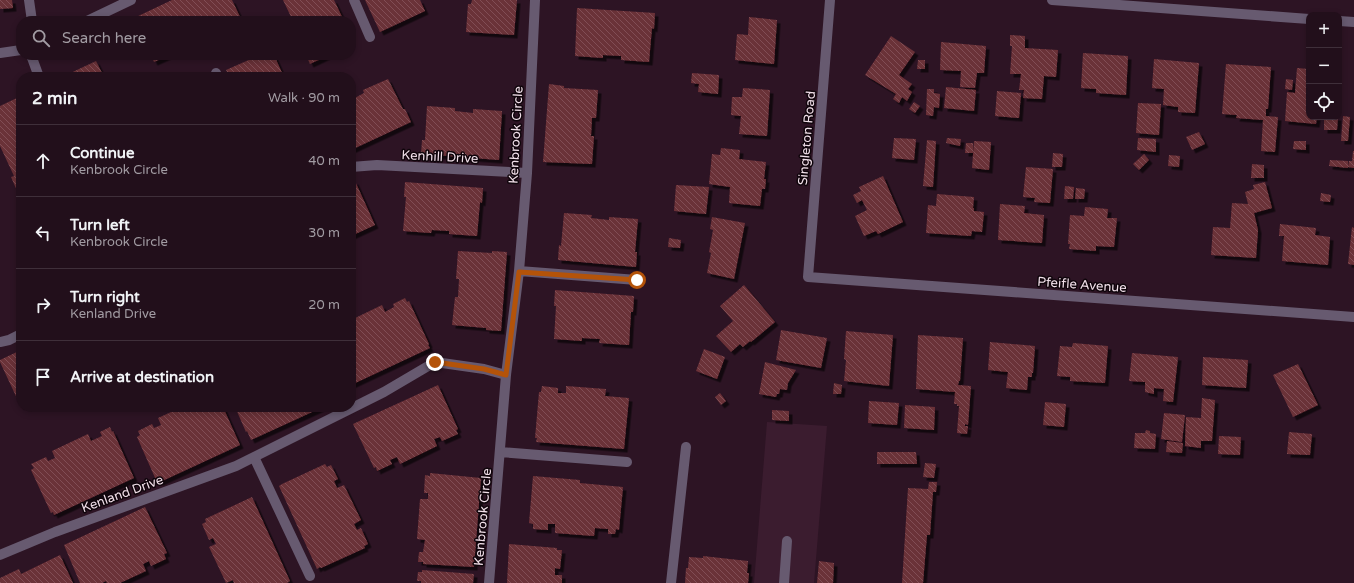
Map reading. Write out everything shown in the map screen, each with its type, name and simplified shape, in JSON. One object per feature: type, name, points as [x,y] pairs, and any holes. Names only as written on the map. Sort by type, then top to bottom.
[{"type":"street","points":[[29,0],[31,16]]},
{"type":"street","points":[[97,16],[131,0]]},
{"type":"street","points":[[354,0],[370,36]]},
{"type":"street","name":"Kenbrook Circle","points":[[489,583],[506,375],[519,272],[527,173],[535,0]]},
{"type":"street","name":"Singleton Road","points":[[808,277],[830,0]]},
{"type":"street","points":[[1052,0],[1306,18]]},
{"type":"street","points":[[1342,21],[1354,22]]},
{"type":"street","points":[[0,53],[16,51]]},
{"type":"street","points":[[32,60],[36,72]]},
{"type":"street","name":"Kenhill Drive","points":[[356,167],[377,165],[527,173]]},
{"type":"street","points":[[519,272],[637,280]]},
{"type":"street","name":"Pfeifle Avenue","points":[[808,277],[1354,317]]},
{"type":"street","points":[[0,342],[16,336]]},
{"type":"street","name":"Kenland Drive","points":[[356,406],[384,392],[435,362],[484,369],[506,375]]},
{"type":"street","name":"Kenland Drive","points":[[0,555],[55,532],[236,466],[344,412]]},
{"type":"street","points":[[671,583],[686,447]]},
{"type":"street","name":"Kenbrook Circle","points":[[500,452],[628,462]]},
{"type":"street","points":[[254,457],[310,576]]},
{"type":"street","points":[[784,583],[787,541]]},
{"type":"shaded area","points":[[767,422],[827,426],[814,583],[754,583]]},
{"type":"building","points":[[0,0],[12,0],[13,8],[0,9]]},
{"type":"building","points":[[172,0],[232,0],[240,16],[138,16]]},
{"type":"building","points":[[283,0],[334,0],[342,16],[291,16]]},
{"type":"building","points":[[365,0],[420,0],[425,11],[380,32]]},
{"type":"building","points":[[472,0],[517,0],[514,35],[466,32],[468,4],[471,4]]},
{"type":"building","points":[[577,8],[655,13],[649,62],[621,60],[621,56],[603,55],[603,58],[575,56]]},
{"type":"building","points":[[749,17],[777,20],[774,64],[735,60],[737,34],[748,35]]},
{"type":"building","points":[[1010,35],[1025,36],[1025,48],[1058,50],[1056,77],[1044,76],[1042,99],[1023,98],[1024,90],[1019,90],[1021,74],[1010,74],[1012,46],[1010,46]]},
{"type":"building","points":[[891,36],[915,52],[899,75],[912,84],[908,89],[912,92],[907,101],[902,97],[899,103],[893,99],[896,94],[865,75]]},
{"type":"building","points":[[941,42],[986,46],[984,73],[977,73],[975,88],[960,87],[961,71],[940,70]]},
{"type":"building","points":[[1083,53],[1128,56],[1126,95],[1096,93],[1096,89],[1081,88]]},
{"type":"building","points":[[1154,59],[1199,63],[1195,113],[1178,112],[1178,107],[1163,105],[1164,89],[1152,88]]},
{"type":"building","points":[[249,60],[276,60],[282,72],[227,72],[226,70]]},
{"type":"building","points":[[308,60],[318,60],[310,64]]},
{"type":"building","points":[[918,60],[925,60],[925,69],[917,69]]},
{"type":"building","points":[[96,61],[102,72],[73,72]]},
{"type":"building","points":[[1226,64],[1271,67],[1268,109],[1266,109],[1266,116],[1278,117],[1275,152],[1261,151],[1263,120],[1236,118],[1237,115],[1222,114]]},
{"type":"building","points":[[1297,68],[1306,69],[1306,120],[1317,120],[1316,124],[1285,121],[1287,92],[1295,93]]},
{"type":"building","points":[[692,73],[719,75],[718,94],[698,92],[699,84],[691,83]]},
{"type":"building","points":[[388,79],[411,122],[356,148],[356,97],[364,93],[363,90]]},
{"type":"building","points":[[1286,79],[1293,80],[1292,90],[1285,89]]},
{"type":"building","points":[[549,84],[564,86],[564,88],[598,90],[596,118],[592,118],[591,136],[594,136],[592,164],[543,162]]},
{"type":"building","points":[[946,87],[976,90],[974,111],[944,108]]},
{"type":"building","points":[[743,88],[770,90],[767,136],[739,134],[741,116],[731,115],[732,97],[742,97]]},
{"type":"building","points":[[927,89],[934,89],[934,93],[940,94],[939,108],[934,107],[933,116],[926,115]]},
{"type":"building","points":[[997,91],[1021,93],[1019,118],[995,116]]},
{"type":"building","points":[[16,98],[16,188],[11,177],[14,176],[0,146],[0,106]]},
{"type":"building","points":[[914,102],[920,106],[915,113],[909,109]]},
{"type":"building","points":[[1138,103],[1161,104],[1159,135],[1136,133]]},
{"type":"building","points":[[427,106],[455,108],[455,111],[473,113],[473,109],[502,111],[499,160],[421,154],[422,140],[425,140]]},
{"type":"building","points":[[1343,116],[1350,117],[1348,141],[1341,141]]},
{"type":"building","points":[[1324,120],[1338,120],[1337,130],[1324,130]]},
{"type":"building","points":[[1199,132],[1205,144],[1192,150],[1186,137]]},
{"type":"building","points":[[894,138],[916,139],[914,160],[892,158]]},
{"type":"building","points":[[947,138],[961,139],[960,146],[946,143]]},
{"type":"building","points":[[1138,138],[1156,139],[1156,152],[1137,150]]},
{"type":"building","points":[[927,140],[936,141],[933,187],[923,186]]},
{"type":"building","points":[[974,141],[991,142],[989,170],[972,168]]},
{"type":"building","points":[[1294,141],[1306,141],[1306,150],[1293,149]]},
{"type":"building","points":[[966,143],[973,143],[973,153],[965,153]]},
{"type":"building","points":[[721,148],[740,150],[739,159],[766,162],[764,179],[766,179],[765,189],[762,189],[760,206],[729,203],[730,187],[709,184],[712,154],[720,155]]},
{"type":"building","points":[[1353,151],[1354,168],[1348,167],[1349,161],[1352,161]]},
{"type":"building","points":[[1053,153],[1063,154],[1062,167],[1052,167]]},
{"type":"building","points":[[1144,154],[1149,160],[1139,170],[1133,164]]},
{"type":"building","points":[[1169,155],[1180,156],[1179,167],[1168,166]]},
{"type":"building","points":[[1330,160],[1348,161],[1348,168],[1329,166]]},
{"type":"building","points":[[1252,164],[1264,165],[1264,178],[1251,178]]},
{"type":"building","points":[[1026,167],[1053,169],[1050,203],[1034,202],[1035,198],[1023,197]]},
{"type":"building","points":[[883,176],[903,222],[878,234],[876,231],[864,236],[855,216],[867,210],[862,200],[857,203],[853,195],[861,191],[859,187]]},
{"type":"building","points":[[405,182],[483,188],[482,203],[480,202],[477,236],[449,234],[449,231],[432,230],[431,233],[403,231],[406,197],[404,197]]},
{"type":"building","points":[[1265,182],[1272,208],[1254,213],[1258,230],[1256,258],[1211,255],[1213,227],[1230,228],[1232,203],[1248,204],[1245,192],[1254,189],[1253,185]]},
{"type":"building","points":[[356,183],[375,225],[356,234]]},
{"type":"building","points":[[676,185],[709,187],[706,214],[674,211]]},
{"type":"building","points":[[1065,186],[1074,187],[1073,199],[1064,199]]},
{"type":"building","points":[[1076,188],[1085,189],[1084,199],[1075,199]]},
{"type":"building","points":[[1321,193],[1331,195],[1330,202],[1320,201]]},
{"type":"building","points":[[937,194],[974,197],[974,211],[984,212],[982,232],[972,231],[971,236],[926,233],[928,205],[936,206]]},
{"type":"building","points":[[1000,204],[1025,206],[1024,213],[1044,215],[1042,243],[998,240]]},
{"type":"building","points":[[1085,207],[1108,209],[1107,218],[1117,218],[1114,247],[1096,246],[1096,251],[1069,249],[1070,215],[1084,216]]},
{"type":"building","points":[[564,213],[592,215],[591,218],[609,220],[609,217],[638,219],[635,252],[637,252],[636,267],[558,260],[559,245],[561,246]]},
{"type":"building","points":[[712,217],[745,223],[734,279],[707,273],[711,253],[709,252],[713,230],[710,229]]},
{"type":"building","points":[[1280,224],[1316,228],[1315,235],[1330,237],[1328,265],[1282,261],[1284,236],[1279,236]]},
{"type":"building","points":[[1352,227],[1354,228],[1354,265],[1348,264]]},
{"type":"building","points":[[669,238],[681,240],[680,248],[668,247]]},
{"type":"building","points":[[458,251],[492,253],[492,251],[507,252],[501,331],[452,325],[455,297],[458,297],[459,279],[456,279]]},
{"type":"building","points":[[744,285],[775,322],[751,342],[750,341],[743,347],[740,344],[731,352],[716,336],[733,321],[720,306]]},
{"type":"building","points":[[555,290],[634,296],[633,312],[631,312],[629,345],[599,343],[600,339],[582,338],[582,341],[554,339],[556,306],[554,306]]},
{"type":"building","points":[[405,298],[407,302],[409,301],[430,348],[356,383],[356,318],[382,305],[385,312],[394,307],[393,304]]},
{"type":"building","points":[[781,330],[827,338],[821,368],[776,360]]},
{"type":"building","points":[[846,331],[893,335],[889,386],[844,381]]},
{"type":"building","points":[[918,335],[963,338],[960,381],[958,385],[971,386],[968,425],[965,424],[965,426],[968,426],[967,434],[957,433],[959,406],[954,404],[955,392],[916,389]]},
{"type":"building","points":[[990,342],[1035,346],[1033,373],[1032,377],[1028,377],[1027,390],[1006,388],[1008,372],[988,370]]},
{"type":"building","points":[[1073,343],[1108,346],[1105,383],[1070,381],[1070,377],[1057,376],[1060,346],[1072,347]]},
{"type":"building","points":[[704,349],[725,357],[717,379],[696,371]]},
{"type":"building","points":[[16,352],[16,396],[0,362],[0,360]]},
{"type":"building","points":[[1132,353],[1178,357],[1173,402],[1163,401],[1164,389],[1154,388],[1154,394],[1145,392],[1145,382],[1129,381]]},
{"type":"building","points":[[1203,357],[1248,360],[1246,388],[1202,385]]},
{"type":"building","points":[[765,362],[796,370],[788,383],[787,390],[780,389],[779,394],[777,394],[776,397],[759,394]]},
{"type":"building","points":[[1298,364],[1318,405],[1293,417],[1273,375]]},
{"type":"building","points":[[834,383],[842,385],[841,394],[833,394]]},
{"type":"building","points":[[438,385],[458,429],[456,430],[458,434],[442,441],[440,437],[434,439],[437,446],[400,464],[397,457],[390,460],[392,464],[377,471],[376,467],[374,468],[353,424]]},
{"type":"building","points":[[542,386],[558,388],[558,393],[566,393],[566,386],[606,389],[605,396],[629,398],[624,449],[536,442],[537,438],[535,438],[539,392],[541,392]]},
{"type":"building","points":[[720,393],[726,401],[721,405],[715,397]]},
{"type":"building","points":[[1202,398],[1215,400],[1212,441],[1201,441],[1201,448],[1185,446],[1186,417],[1201,418]]},
{"type":"building","points":[[869,401],[899,403],[897,425],[868,423]]},
{"type":"building","points":[[1045,402],[1066,404],[1064,427],[1043,425]]},
{"type":"building","points":[[905,405],[935,407],[934,430],[904,428]]},
{"type":"building","points":[[772,410],[789,411],[789,421],[772,420]]},
{"type":"building","points":[[171,412],[225,412],[240,445],[160,482],[158,479],[156,480],[137,437],[140,435],[138,431],[152,424],[154,428],[161,425],[158,418]]},
{"type":"building","points":[[237,412],[312,412],[251,440],[247,431],[246,432]]},
{"type":"building","points":[[1164,413],[1185,415],[1182,442],[1161,439]]},
{"type":"building","points":[[110,427],[134,478],[54,515],[53,512],[51,513],[31,470],[34,468],[31,464],[46,457],[48,461],[55,458],[52,451],[88,434],[91,441],[102,436],[100,432]]},
{"type":"building","points":[[1146,430],[1150,431],[1150,433],[1156,434],[1155,449],[1134,448],[1135,433],[1145,433]]},
{"type":"building","points":[[1289,432],[1312,434],[1310,455],[1287,454]]},
{"type":"building","points":[[1219,436],[1241,437],[1240,455],[1218,454]]},
{"type":"building","points":[[1167,441],[1183,443],[1182,453],[1166,452]]},
{"type":"building","points":[[877,452],[916,452],[917,464],[877,464]]},
{"type":"building","points":[[925,463],[936,464],[934,478],[923,477]]},
{"type":"building","points":[[325,464],[327,467],[331,465],[338,479],[334,481],[337,488],[344,485],[361,520],[354,524],[357,530],[361,528],[368,544],[364,546],[365,548],[317,569],[279,486]]},
{"type":"building","points":[[430,473],[481,478],[474,567],[423,564],[423,562],[418,562],[419,552],[423,552],[425,540],[417,539],[420,499],[428,499],[428,493],[424,493],[425,475],[430,476]]},
{"type":"building","points":[[533,476],[580,480],[580,483],[623,487],[619,530],[616,529],[615,534],[608,534],[608,529],[595,528],[594,536],[555,533],[555,524],[548,524],[548,530],[533,529],[533,524],[529,523]]},
{"type":"building","points":[[929,482],[937,482],[936,492],[933,492],[930,535],[927,535],[923,583],[902,583],[908,488],[928,489]]},
{"type":"building","points":[[252,497],[290,581],[287,583],[234,583],[233,580],[226,583],[209,547],[216,544],[213,538],[209,540],[202,524],[206,522],[205,519]]},
{"type":"building","points":[[145,507],[167,553],[164,554],[166,559],[151,566],[149,561],[143,564],[146,571],[120,583],[107,583],[106,581],[102,583],[80,583],[64,545]]},
{"type":"building","points":[[509,544],[557,548],[557,550],[562,550],[560,569],[555,568],[555,575],[562,575],[562,583],[507,583]]},
{"type":"building","points":[[60,555],[73,583],[0,583],[0,578],[19,569],[21,574]]},
{"type":"building","points":[[703,556],[748,561],[748,583],[685,583],[686,568],[688,568],[689,557],[703,558]]},
{"type":"building","points":[[819,561],[834,563],[833,583],[817,583]]},
{"type":"building","points":[[422,570],[474,574],[473,583],[421,583],[421,581],[417,581],[418,572],[422,572]]},
{"type":"route","points":[[435,362],[484,369],[506,375],[519,272],[637,280]]}]
